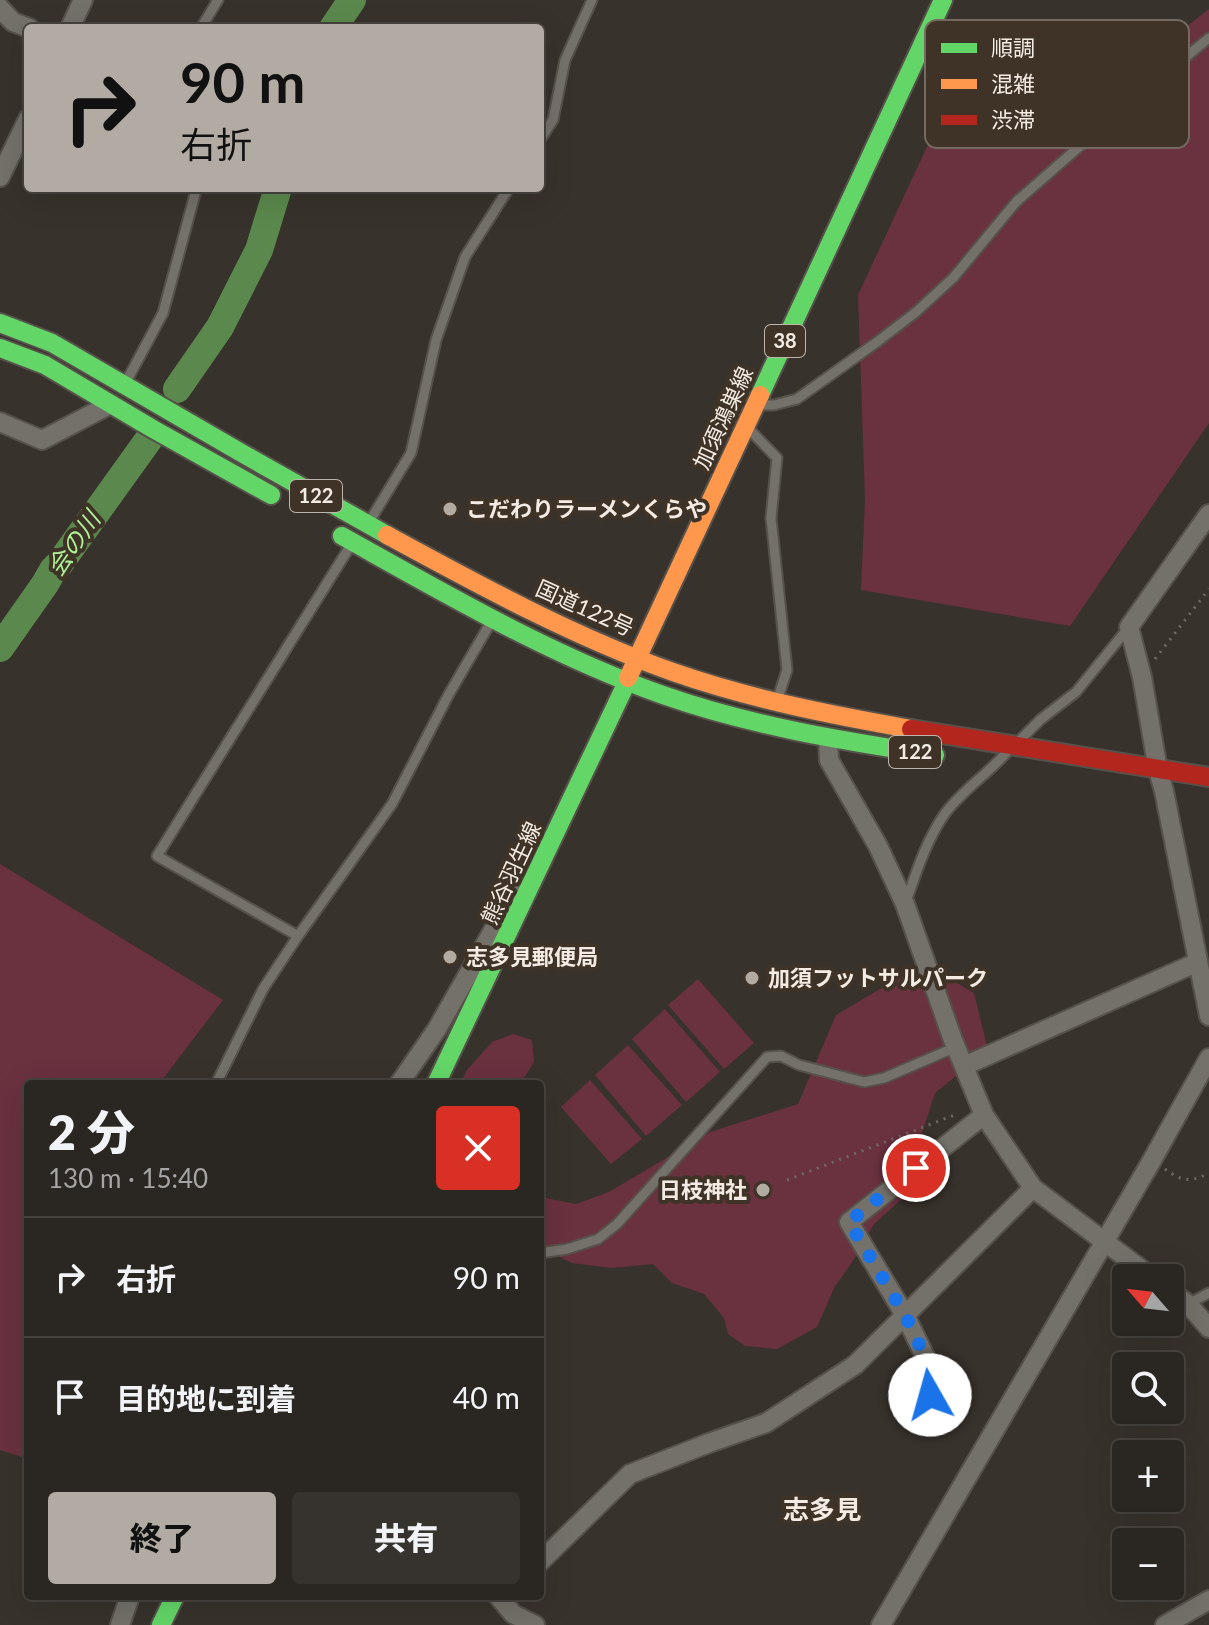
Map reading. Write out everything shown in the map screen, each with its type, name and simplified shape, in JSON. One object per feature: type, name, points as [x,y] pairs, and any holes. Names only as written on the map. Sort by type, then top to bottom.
[{"type":"main road","name":"加須鴻巣線","points":[[934,20],[943,0]]},
{"type":"main road","name":"加須鴻巣線","points":[[627,682],[925,39]]},
{"type":"main road","name":"国道122号","points":[[0,323],[52,343],[367,525],[520,605],[584,636],[674,672],[833,714],[1013,747],[1209,777]]},
{"type":"main road","name":"122","points":[[0,348],[45,365],[286,504]]},
{"type":"main road","name":"122","points":[[326,527],[493,619],[627,682],[666,696],[828,738],[1004,766]]},
{"type":"main road","name":"熊谷羽生線","points":[[438,1080],[627,682]]},
{"type":"main road","points":[[161,1625],[173,1600]]},
{"type":"street","points":[[72,24],[83,0]]},
{"type":"street","points":[[0,8],[13,22],[24,26]]},
{"type":"street","points":[[0,177],[24,127]]},
{"type":"street","points":[[0,422],[42,440],[111,404]]},
{"type":"street","points":[[1209,514],[1129,627],[1142,677],[1209,1016]]},
{"type":"street","points":[[828,738],[829,760],[878,846],[905,904],[982,1110],[1033,1188],[1134,1264]]},
{"type":"street","points":[[402,1080],[437,1029],[506,908],[536,876]]},
{"type":"street","points":[[964,1066],[1198,962]]},
{"type":"street","points":[[881,1625],[1209,1058]]},
{"type":"street","points":[[927,1418],[933,1373],[905,1315],[849,1222],[982,1110]]},
{"type":"street","points":[[544,1558],[630,1474],[766,1423],[855,1365],[1033,1188]]},
{"type":"street","points":[[1184,1301],[1209,1328]]},
{"type":"street","points":[[120,1625],[129,1600]]},
{"type":"street","points":[[503,1600],[513,1614],[535,1625]]},
{"type":"street","points":[[1165,1625],[1209,1600]]},
{"type":"lane","points":[[203,24],[218,0]]},
{"type":"lane","points":[[544,134],[553,120],[565,60],[592,0]]},
{"type":"lane","points":[[1189,54],[1209,38]]},
{"type":"lane","points":[[756,405],[774,405],[797,399],[916,312],[953,278],[1017,201],[1078,148]]},
{"type":"lane","points":[[124,385],[163,313],[195,192]]},
{"type":"lane","points":[[367,525],[411,453],[436,340],[465,257],[506,192]]},
{"type":"lane","points":[[746,426],[777,458],[771,518],[787,670],[777,701]]},
{"type":"lane","points":[[298,936],[157,856],[353,542]]},
{"type":"lane","points":[[218,1080],[263,989],[392,804],[449,694],[493,619]]},
{"type":"lane","points":[[905,904],[921,859],[944,815],[971,786],[1004,766],[1013,747],[1040,720],[1076,692],[1129,627]]},
{"type":"lane","points":[[544,1252],[598,1239],[617,1224],[767,1057],[781,1056],[799,1065],[864,1082],[884,1078],[956,1047]]},
{"type":"lane","points":[[1188,1304],[1209,1293]]},
{"type":"path","points":[[1142,677],[1209,589]]},
{"type":"path","points":[[787,1180],[982,1110]]},
{"type":"path","points":[[1152,1159],[1178,1179],[1198,1179],[1209,1173]]},
{"type":"shaded area","points":[[1209,9],[1209,423],[1070,626],[861,590],[865,499],[858,295],[926,148],[1189,148],[1189,25]]},
{"type":"shaded area","points":[[0,864],[223,1000],[162,1080],[24,1080],[24,1458],[0,1450]]},
{"type":"shaded area","points":[[924,963],[974,993],[988,1050],[935,1093],[921,1136],[926,1177],[874,1224],[835,1286],[817,1327],[777,1349],[745,1346],[728,1334],[724,1318],[704,1294],[672,1283],[653,1264],[611,1268],[572,1263],[544,1249],[544,1198],[576,1204],[609,1192],[710,1132],[798,1104],[836,1015]]},
{"type":"shaded area","points":[[698,979],[754,1043],[724,1069],[668,1005]]},
{"type":"shaded area","points":[[665,1009],[720,1072],[686,1102],[632,1039]]},
{"type":"shaded area","points":[[513,1034],[532,1040],[534,1062],[523,1080],[462,1080],[492,1042]]},
{"type":"shaded area","points":[[628,1045],[682,1105],[646,1136],[595,1075]]},
{"type":"shaded area","points":[[590,1080],[642,1139],[611,1164],[561,1107]]},
{"type":"waterway","name":"会の川","points":[[336,24],[352,0]]},
{"type":"waterway","name":"会の川","points":[[177,389],[220,327],[259,250],[277,192]]},
{"type":"waterway","name":"会の川","points":[[0,648],[149,439]]},
{"type":"traffic: fast","points":[[934,20],[943,0]]},
{"type":"traffic: fast","points":[[760,395],[925,39]]},
{"type":"traffic: fast","points":[[0,323],[52,343],[387,535]]},
{"type":"traffic: fast","points":[[0,348],[45,365],[271,495]]},
{"type":"traffic: fast","points":[[342,536],[539,642],[663,695],[763,724],[935,755]]},
{"type":"traffic: fast","points":[[438,1080],[627,682]]},
{"type":"traffic: fast","points":[[161,1625],[173,1600]]},
{"type":"traffic: slow","points":[[628,678],[760,395]]},
{"type":"traffic: slow","points":[[387,535],[563,626],[673,672],[791,705],[911,729]]},
{"type":"traffic: jam","points":[[911,729],[1209,777]]},
{"type":"place","name":"こだわりラーメンくらや","points":[[450,509]]},
{"type":"place","name":"志多見郵便局","points":[[450,957]]},
{"type":"place","name":"加須フットサルパーク","points":[[752,978]]},
{"type":"place","name":"日枝神社","points":[[763,1190]]},
{"type":"district","name":"志多見","points":[[822,1510]]},
{"type":"route","points":[[916,1168],[849,1222],[905,1315],[933,1373],[930,1395]]}]
